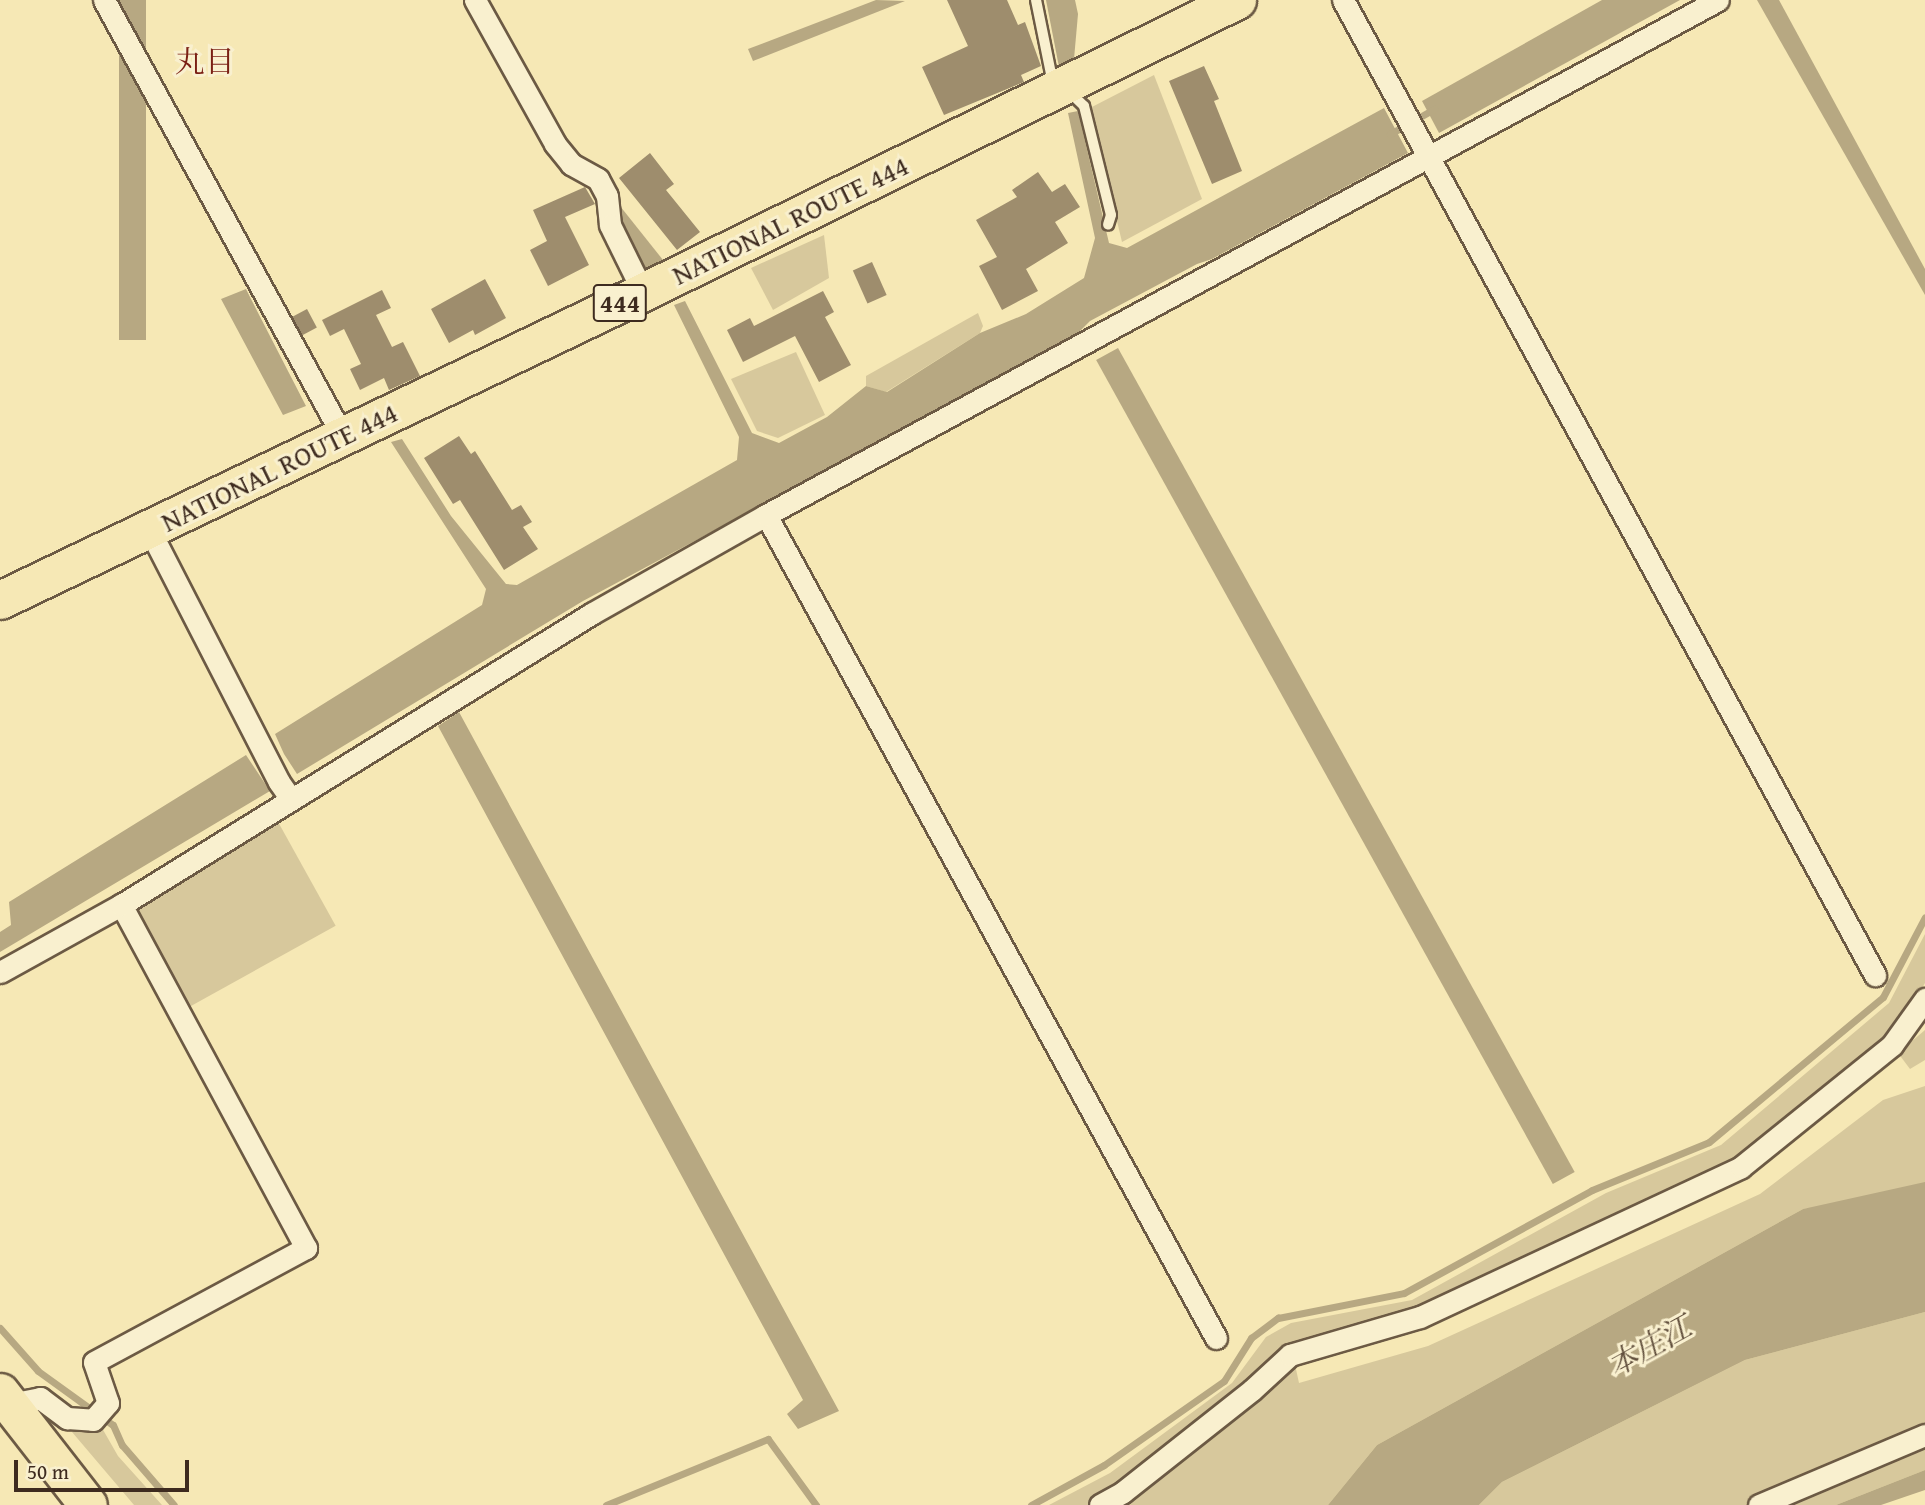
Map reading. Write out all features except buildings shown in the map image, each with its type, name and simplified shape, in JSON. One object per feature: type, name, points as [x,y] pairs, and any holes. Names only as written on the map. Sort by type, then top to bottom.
[{"type":"highway","name":"NATIONAL ROUTE 444","points":[[0,600],[643,292],[1237,0]]},
{"type":"highway","points":[[5,1398],[88,1505]]},
{"type":"street","points":[[104,0],[342,436]]},
{"type":"street","points":[[475,0],[555,144],[571,164],[598,179],[607,196],[610,225],[643,292]]},
{"type":"street","points":[[1343,0],[1875,975]]},
{"type":"street","points":[[0,972],[121,905],[592,614],[766,515],[1718,0]]},
{"type":"street","points":[[766,515],[1216,1338]]},
{"type":"street","points":[[149,529],[279,782],[291,799]]},
{"type":"street","points":[[5,1398],[40,1398],[67,1418],[93,1420],[108,1403],[94,1362],[306,1248],[121,905]]},
{"type":"street","points":[[1100,1505],[1134,1483],[1252,1390],[1290,1355],[1420,1317],[1741,1167],[1892,1045],[1925,999]]},
{"type":"street","points":[[1759,1505],[1925,1435]]},
{"type":"lane","points":[[1036,0],[1051,74],[1084,106],[1111,215],[1108,225]]},
{"type":"shaded area","points":[[1154,75],[1202,199],[1122,242],[1090,108]]},
{"type":"shaded area","points":[[824,235],[829,278],[773,310],[751,268]]},
{"type":"shaded area","points":[[978,313],[983,326],[980,333],[886,392],[866,386],[866,376]]},
{"type":"shaded area","points":[[796,352],[825,415],[778,438],[757,431],[731,379]]},
{"type":"shaded area","points":[[277,820],[336,926],[190,1007],[131,901]]},
{"type":"shaded area","points":[[1925,934],[1925,983],[1906,1017],[1872,1051],[1730,1165],[1413,1314],[1294,1360],[1299,1383],[1428,1346],[1760,1194],[1883,1100],[1925,1086],[1925,1195],[1803,1209],[1377,1445],[1328,1505],[1049,1505],[1110,1473],[1232,1383],[1266,1337],[1291,1323],[1412,1300],[1606,1193],[1721,1145],[1889,1003]]},
{"type":"shaded area","points":[[1925,1030],[1925,1060],[1910,1069],[1898,1053]]},
{"type":"shaded area","points":[[1925,1312],[1925,1470],[1836,1505],[1479,1505],[1502,1482],[1745,1360]]},
{"type":"shaded area","points":[[102,1428],[118,1456],[162,1505],[134,1505],[72,1432]]},
{"type":"water","points":[[119,0],[146,0],[146,340],[119,340]]},
{"type":"water","points":[[876,0],[905,1],[753,61],[748,49]]},
{"type":"water","points":[[1046,0],[1075,0],[1078,14],[1074,59],[1059,67]]},
{"type":"water","points":[[1602,0],[1680,0],[1439,133],[1422,101]]},
{"type":"water","points":[[1757,0],[1779,0],[1925,269],[1925,295]]},
{"type":"water","points":[[1384,108],[1408,153],[1212,259],[1197,264],[1090,321],[1074,337],[583,601],[297,774],[284,754],[275,734],[482,605],[486,589],[391,442],[402,439],[451,516],[506,584],[517,585],[737,460],[739,437],[674,305],[685,301],[752,433],[779,443],[827,417],[866,386],[887,392],[980,333],[1026,314],[1084,278],[1095,238],[1068,113],[1078,111],[1109,243],[1127,248]]},
{"type":"water","points":[[616,201],[663,260],[647,270],[616,218]]},
{"type":"water","points":[[246,289],[306,406],[283,415],[221,299]]},
{"type":"water","points":[[1118,348],[1575,1172],[1553,1184],[1096,360]]},
{"type":"water","points":[[459,712],[839,1411],[798,1429],[787,1414],[803,1400],[438,726]]},
{"type":"water","points":[[246,755],[270,791],[0,952],[0,932],[11,925],[9,902]]},
{"type":"water","name":"本庄江","points":[[1925,1182],[1925,1312],[1745,1360],[1502,1482],[1479,1505],[1328,1505],[1377,1445],[1803,1209]]},
{"type":"water","points":[[1925,1470],[1925,1490],[1881,1505],[1836,1505]]},
{"type":"waterway","points":[[1390,134],[1434,109]]},
{"type":"waterway","points":[[1031,1505],[1104,1465],[1224,1381],[1251,1338],[1278,1318],[1404,1293],[1592,1190],[1709,1142],[1883,997],[1925,917]]},
{"type":"waterway","points":[[0,1328],[38,1371],[113,1425],[122,1445],[174,1505]]},
{"type":"waterway","points":[[606,1505],[768,1439],[816,1505]]},
{"type":"district","name":"丸目","points":[[205,61]]}]
